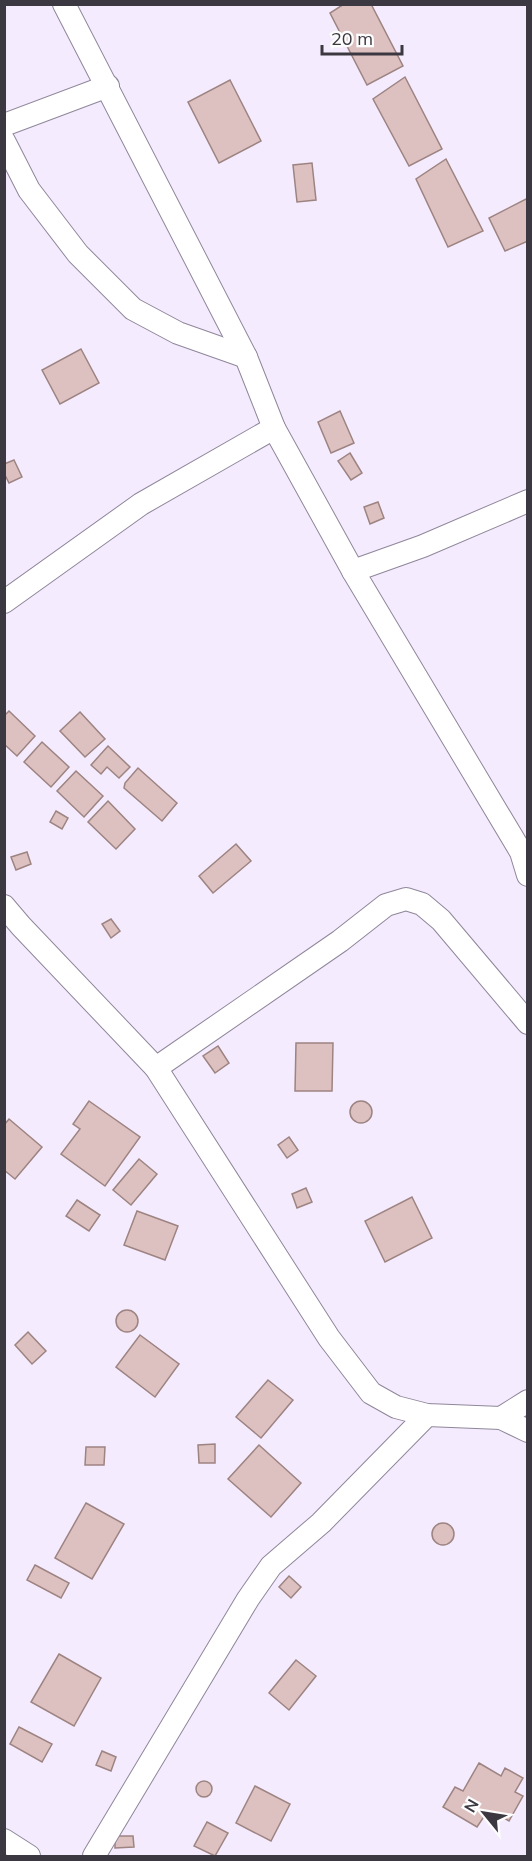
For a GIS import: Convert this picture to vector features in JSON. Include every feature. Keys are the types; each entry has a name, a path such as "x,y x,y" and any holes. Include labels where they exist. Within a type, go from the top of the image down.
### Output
{"street":[{"path":"64,4 246,357 274,428 353,571 524,848 528,875"},
{"path":"4,125 108,86"},
{"path":"4,141 29,190 78,254 133,309 178,333 246,357"},
{"path":"4,602 141,504 274,428"},
{"path":"353,571 423,546 528,501"},
{"path":"156,1068 340,941 386,905 406,899 422,904 441,920 528,1023"},
{"path":"4,906 156,1068 329,1338 371,1393 396,1407 427,1415 501,1418 528,1431"},
{"path":"501,1418 528,1401"},
{"path":"94,1857 248,1599 272,1566 321,1523 427,1415"},
{"path":"4,1840 29,1857"}],"building":[{"path":"344,4 371,4 403,66 367,85 330,13"},
{"path":"405,77 442,149 409,166 373,99"},
{"path":"230,80 261,141 219,163 188,102"},
{"path":"446,159 483,231 448,247 416,179"},
{"path":"312,163 316,200 297,202 293,165"},
{"path":"528,198 528,241 505,251 489,218"},
{"path":"81,349 99,383 60,404 42,370"},
{"path":"340,411 354,443 331,453 318,422"},
{"path":"350,453 362,473 351,480 338,461"},
{"path":"14,460 22,477 9,483 4,473 4,464"},
{"path":"378,502 384,518 370,524 364,507"},
{"path":"9,711 35,736 17,756 4,744 4,716"},
{"path":"80,712 105,739 85,757 60,731"},
{"path":"42,742 69,767 51,787 24,762"},
{"path":"108,746 130,767 119,778 107,767 101,774 91,765"},
{"path":"138,768 177,803 162,821 124,788 125,783"},
{"path":"76,771 103,796 84,817 57,791"},
{"path":"108,801 135,829 116,849 88,822"},
{"path":"56,811 68,818 62,829 50,822"},
{"path":"236,844 251,861 213,893 199,876"},
{"path":"27,852 31,864 16,870 11,857"},
{"path":"111,919 120,931 111,938 102,924"},
{"path":"296,1043 333,1043 332,1091 295,1091"},
{"path":"218,1046 229,1063 215,1073 203,1056"},
{"path":"89,1101 140,1137 105,1186 61,1154 80,1129 73,1124"},
{"path":"361,1101 369,1104 372,1112 369,1120 361,1123 353,1120 350,1112 353,1104"},
{"path":"9,1119 42,1147 15,1179 4,1170 4,1125"},
{"path":"289,1137 298,1150 287,1158 278,1145"},
{"path":"139,1159 157,1174 131,1205 113,1190"},
{"path":"306,1188 312,1202 297,1208 292,1194"},
{"path":"412,1197 432,1238 385,1262 365,1221"},
{"path":"77,1200 100,1215 89,1231 66,1216"},
{"path":"137,1211 178,1226 165,1260 124,1245"},
{"path":"127,1310 135,1313 138,1321 135,1329 127,1332 119,1329 116,1321 119,1313"},
{"path":"28,1332 46,1351 32,1364 15,1345"},
{"path":"140,1335 179,1364 155,1397 116,1367"},
{"path":"268,1380 293,1400 261,1438 236,1417"},
{"path":"215,1444 215,1463 199,1463 198,1445"},
{"path":"259,1445 301,1483 271,1517 228,1479"},
{"path":"86,1447 105,1447 104,1465 85,1465"},
{"path":"86,1503 124,1524 92,1579 55,1558"},
{"path":"443,1523 451,1526 454,1534 451,1542 443,1545 435,1542 432,1534 435,1526"},
{"path":"35,1565 69,1583 61,1598 27,1580"},
{"path":"289,1576 301,1587 291,1598 279,1587"},
{"path":"59,1654 101,1678 74,1726 31,1702"},
{"path":"296,1660 316,1676 289,1710 269,1693"},
{"path":"19,1727 52,1744 42,1762 10,1744"},
{"path":"102,1751 116,1757 111,1771 96,1765"},
{"path":"479,1763 501,1776 505,1768 523,1778 515,1792 523,1796 509,1821 494,1812 492,1815 487,1812 477,1827 443,1807 455,1787 463,1791"},
{"path":"201,1781 207,1781 212,1789 210,1795 201,1797 196,1792 196,1786"},
{"path":"255,1786 290,1804 271,1841 236,1823"},
{"path":"207,1822 228,1833 215,1856 194,1846"},
{"path":"115,1836 133,1836 134,1847 115,1848"}]}
